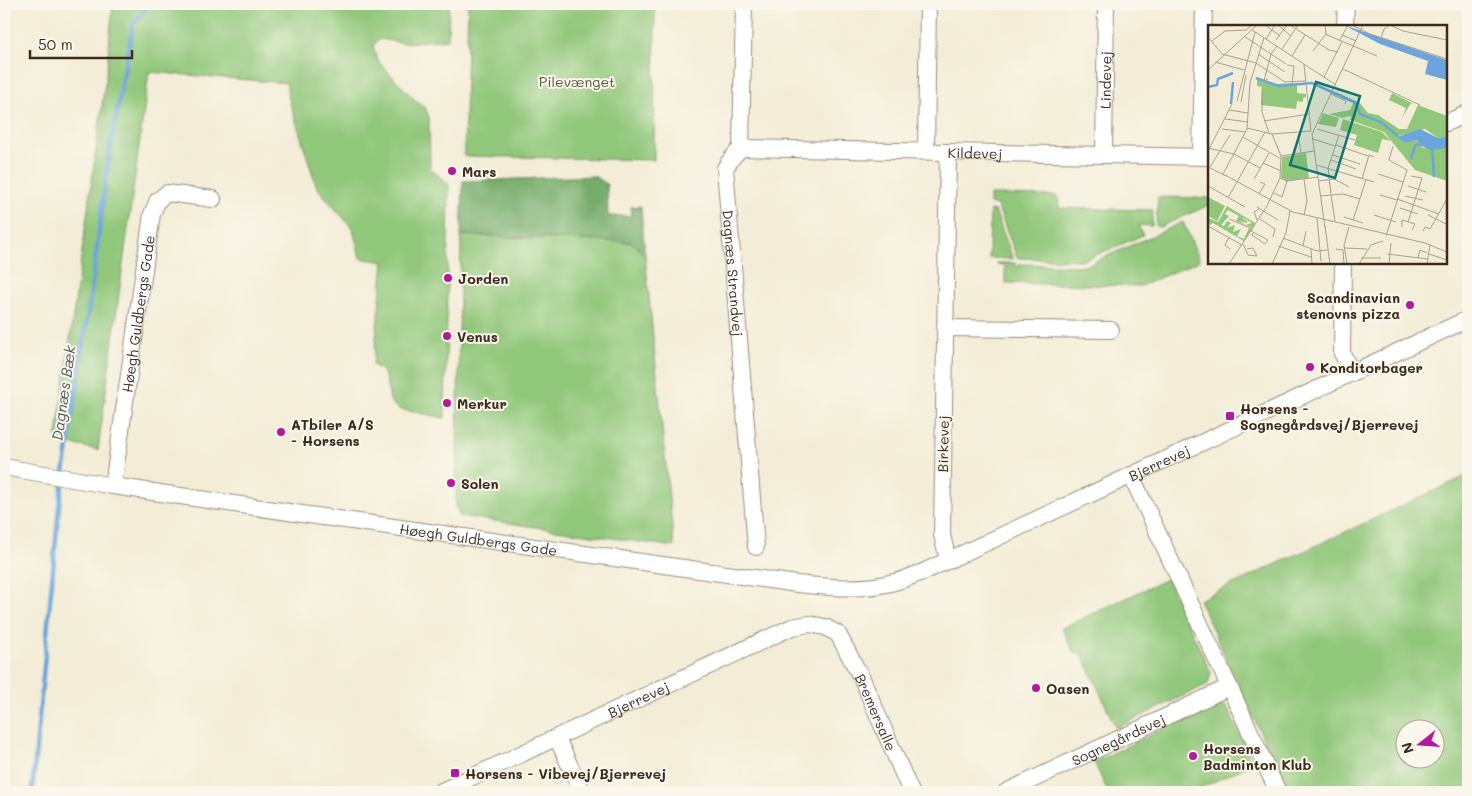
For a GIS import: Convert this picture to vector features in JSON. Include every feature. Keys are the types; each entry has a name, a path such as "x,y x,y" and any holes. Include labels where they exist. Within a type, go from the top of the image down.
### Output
{"street":[{"path":"741,148 744,4"},
{"path":"926,152 928,4"},
{"name":"Lindevej","path":"1104,155 1106,4"},
{"path":"1204,4 1205,157"},
{"path":"1346,4 1346,25"},
{"path":"1447,123 1468,113"},
{"name":"Kildevej","path":"741,148 1205,157"},
{"name":"Dagnæs Strandvej","path":"741,148 725,168 756,547"},
{"name":"Birkevej","path":"948,153 942,535 948,560"},
{"name":"Høegh Guldbergs Gade","path":"113,486 152,214 158,200 167,193 213,199"},
{"path":"1343,264 1342,353 1352,373"},
{"name":"Bjerrevej","path":"843,588 866,587 894,582 923,572 1468,319"},
{"path":"945,328 1111,330"},
{"name":"Høegh Guldbergs Gade","path":"4,467 113,486 294,513 797,584 843,588"},
{"path":"1131,475 1278,792"},
{"name":"Bjerrevej","path":"440,792 792,627 810,624 825,627 838,634"},
{"name":"Bremersalle","path":"838,634 863,681 911,792"},
{"name":"Sognegårdsvej","path":"1006,792 1229,687"},
{"path":"557,738 582,792"}],"green space":[{"path":"113,4 449,4 448,39 404,43 380,39 373,46 378,61 425,108 429,117 430,168 449,185 445,418 399,409 391,403 384,372 373,365 384,262 360,258 353,229 317,188 287,93 287,83 149,72 98,450 56,441 106,76"},
{"name":"Pilevænget","path":"468,4 655,4 654,160 464,156"},
{"path":"594,176 607,184 608,216 631,216 631,207 641,206 645,256 632,242 461,235 463,181"},
{"path":"990,195 1058,196 1059,208 1153,210 1152,226 1138,225 1143,235 1084,260 1017,258 997,205 990,204"},
{"path":"1158,197 1208,198 1208,205 1160,227 1156,226"},
{"path":"990,210 995,211 1013,259 989,258"},
{"path":"1183,222 1200,260 1141,286 1005,283 1005,265 996,263 1015,263 1017,267 1020,267 1019,264 1085,266"},
{"path":"461,235 632,242 645,256 674,547 460,516 456,508"},
{"path":"1468,475 1468,792 1288,792 1199,600"},
{"path":"1167,579 1211,673 1208,684 1116,728 1082,653 1074,653 1062,628"},
{"path":"1216,704 1227,707 1253,763 1192,792 1108,792 1094,762"}],"waterway":[{"name":"Dagnæs Bæk","path":"32,792 59,507 110,149 133,25 149,4"}],"place":[{"name":"Mars","path":"452,171"},
{"name":"Jorden","path":"448,278"},
{"name":"Scandinavian stenovns pizza","path":"1410,305"},
{"name":"Venus","path":"447,336"},
{"name":"Konditorbager","path":"1310,367"},
{"name":"Merkur","path":"447,403"},
{"name":"Horsens - Sognegårdsvej/Bjerrevej","path":"1230,416"},
{"name":"ATbiler A/S - Horsens","path":"281,432"},
{"name":"Solen","path":"451,483"},
{"name":"Oasen","path":"1036,688"},
{"name":"Horsens Badminton Klub","path":"1193,756"},
{"name":"Horsens - Vibevej/Bjerrevej","path":"455,773"}]}
